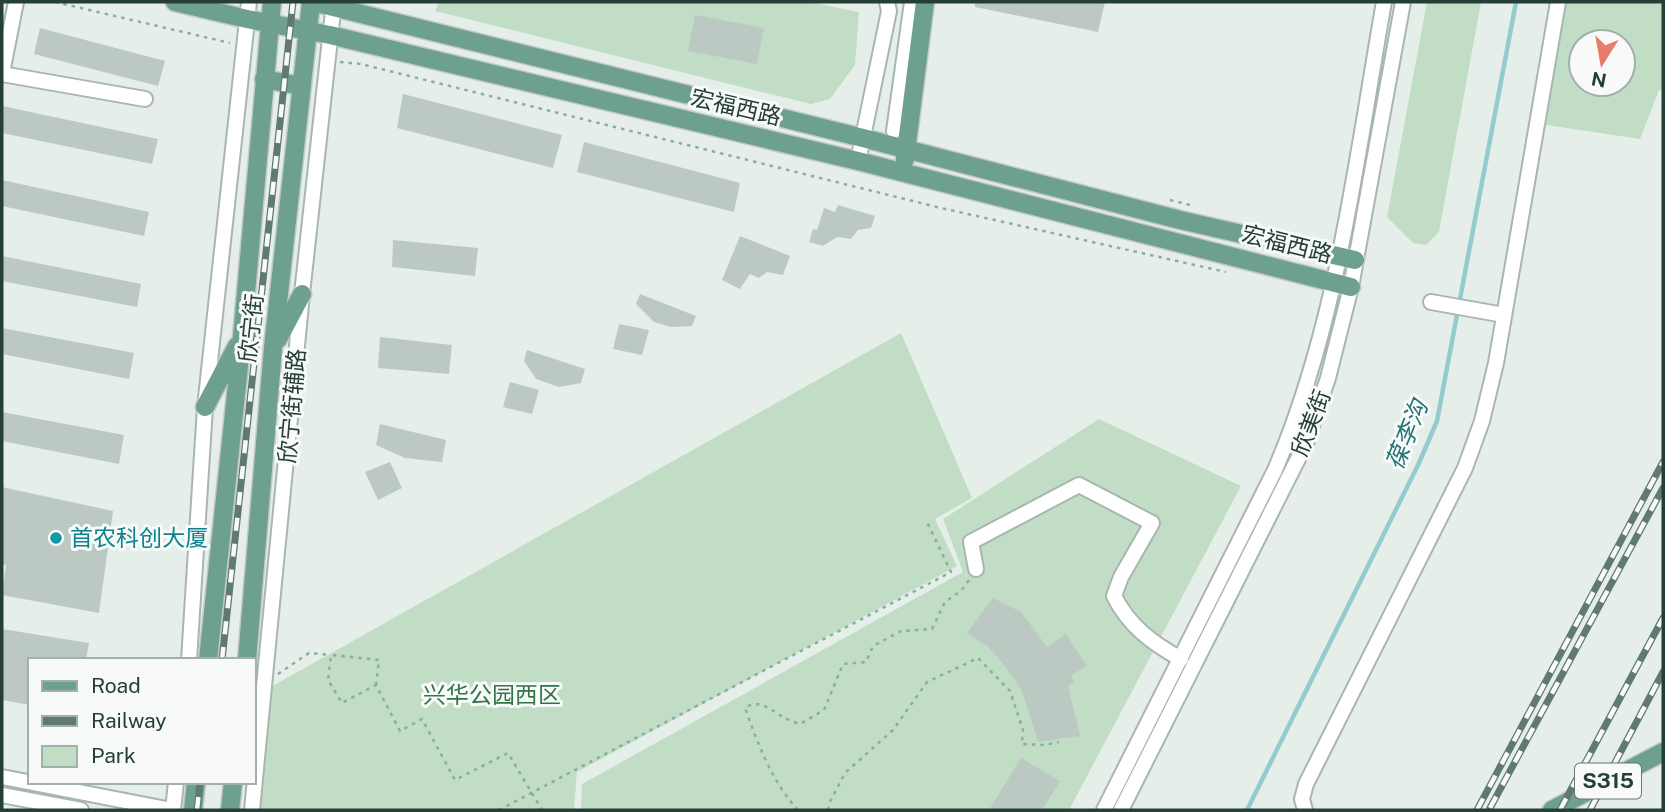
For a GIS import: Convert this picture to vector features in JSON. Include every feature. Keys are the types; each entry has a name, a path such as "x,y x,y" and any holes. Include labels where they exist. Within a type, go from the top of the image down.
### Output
{"main road":[{"name":"宏福西路","path":"175,2 248,10 270,23 858,161 1342,284"},
{"name":"欣宁街","path":"208,658 242,337 272,2"},
{"name":"宏福西路","path":"312,2 333,5 863,138 1155,214 1347,259"},
{"name":"欣宁街","path":"247,658 273,348 312,2"},
{"path":"903,173 925,2"},
{"path":"264,79 302,86"},
{"path":"273,348 302,294"},
{"path":"205,407 242,337"},
{"name":"S315","path":"1552,810 1663,752"},
{"path":"193,810 195,784"},
{"path":"230,810 233,784"}],"street":[{"path":"16,2 2,74 145,99"},
{"path":"858,161 889,11 887,2"},
{"path":"894,131 912,2"},
{"name":"欣美街","path":"1347,259 1384,2"},
{"name":"欣美街","path":"1121,810 1306,443 1328,378 1342,284 1403,2"},
{"path":"1305,810 1302,799 1306,784 1465,468 1482,421 1499,314 1558,2"},
{"name":"欣宁街辅路","path":"256,746 260,681 333,5"},
{"path":"189,658 205,407 248,10"},
{"name":"欣美街","path":"1104,810 1275,470 1297,420 1342,284"},
{"path":"1432,302 1499,314"},
{"path":"976,569 971,542 1079,485 1152,523 1121,577 1114,596 1124,616 1152,643 1181,659"},
{"path":"2,777 28,782"},
{"path":"38,784 172,810 176,784"},
{"name":"欣宁街辅路","path":"252,810 254,784"},
{"path":"2,795 81,810"}],"path":[{"path":"55,2 244,46"},
{"name":"宏福西路","path":"327,61 360,64 941,208 1236,274"},
{"path":"499,810 951,572 926,520"},
{"path":"798,810 782,792 755,737 745,708 751,704 766,705 785,718 800,723 824,710 843,664 866,662 873,646 901,631 932,629 945,602 961,591 976,569"},
{"path":"260,681 309,653 379,660 376,685 401,731 422,719 455,780 508,753 542,810"},
{"path":"331,655 328,680 342,703 376,685"},
{"path":"828,810 845,773 893,730 927,682 978,658 1010,691 1023,730 1022,744 1044,745 1059,742"},
{"path":"673,810 680,810"}],"green space":[{"path":"439,2 809,2 859,12 855,65 830,99 811,104 435,11"},
{"path":"1427,2 1481,2 1439,232 1426,245 1413,243 1387,217"},
{"path":"1561,2 1663,2 1663,90 1659,90 1640,139 1540,124"},
{"name":"兴华公园西区","path":"901,333 972,498 935,519 957,566 577,772 574,810 257,810 269,688"},
{"path":"1099,419 1241,486 1069,810 581,810 582,784 963,572 943,519"}],"building":[{"path":"975,2 1105,2 1098,32 975,7"},
{"path":"695,15 764,28 757,64 688,51"},
{"path":"40,28 165,61 158,86 34,54"},
{"path":"403,94 562,135 553,168 397,128"},
{"path":"2,106 158,139 152,164 2,133"},
{"path":"584,142 740,183 734,212 577,172"},
{"path":"2,180 149,212 144,236 2,206"},
{"path":"838,205 875,216 871,228 858,230 851,239 837,237 823,246 809,242 813,229 817,230 824,208 835,212"},
{"path":"740,236 790,256 783,275 767,272 759,278 750,274 740,289 722,280"},
{"path":"393,240 478,248 475,276 392,267"},
{"path":"2,256 141,284 137,307 2,281"},
{"path":"640,294 696,316 692,326 671,327 654,322 636,304"},
{"path":"619,324 649,330 642,355 613,349"},
{"path":"2,328 134,353 129,379 2,354"},
{"path":"380,337 452,345 449,374 378,368"},
{"path":"527,350 585,369 581,383 559,387 536,379 524,361"},
{"path":"510,382 539,390 532,414 503,407"},
{"path":"2,412 124,435 119,464 2,441"},
{"path":"380,424 446,440 442,462 405,458 376,445"},
{"path":"390,462 402,488 378,500 365,472"},
{"name":"首农科创大厦","path":"2,487 113,511 99,613 2,595 6,565 2,564"},
{"path":"993,598 1021,612 1047,647 1066,634 1087,666 1071,675 1074,681 1068,686 1080,736 1038,742 1022,691 1006,667 987,646 967,633"},
{"path":"2,629 89,643 86,658 28,658 28,705 2,700"},
{"path":"1021,758 1060,781 1042,810 989,810"}],"waterway":[{"name":"葆李沟","path":"1247,810 1419,463 1437,421 1516,2"}],"railway":[{"path":"222,658 293,2"},
{"path":"1477,810 1663,462"},
{"path":"1490,808 1663,488"},
{"path":"1560,810 1663,618"},
{"path":"1590,810 1663,672"},
{"path":"197,810 200,784"}],"place":[{"name":"首农科创大厦","path":"56,538"}]}
